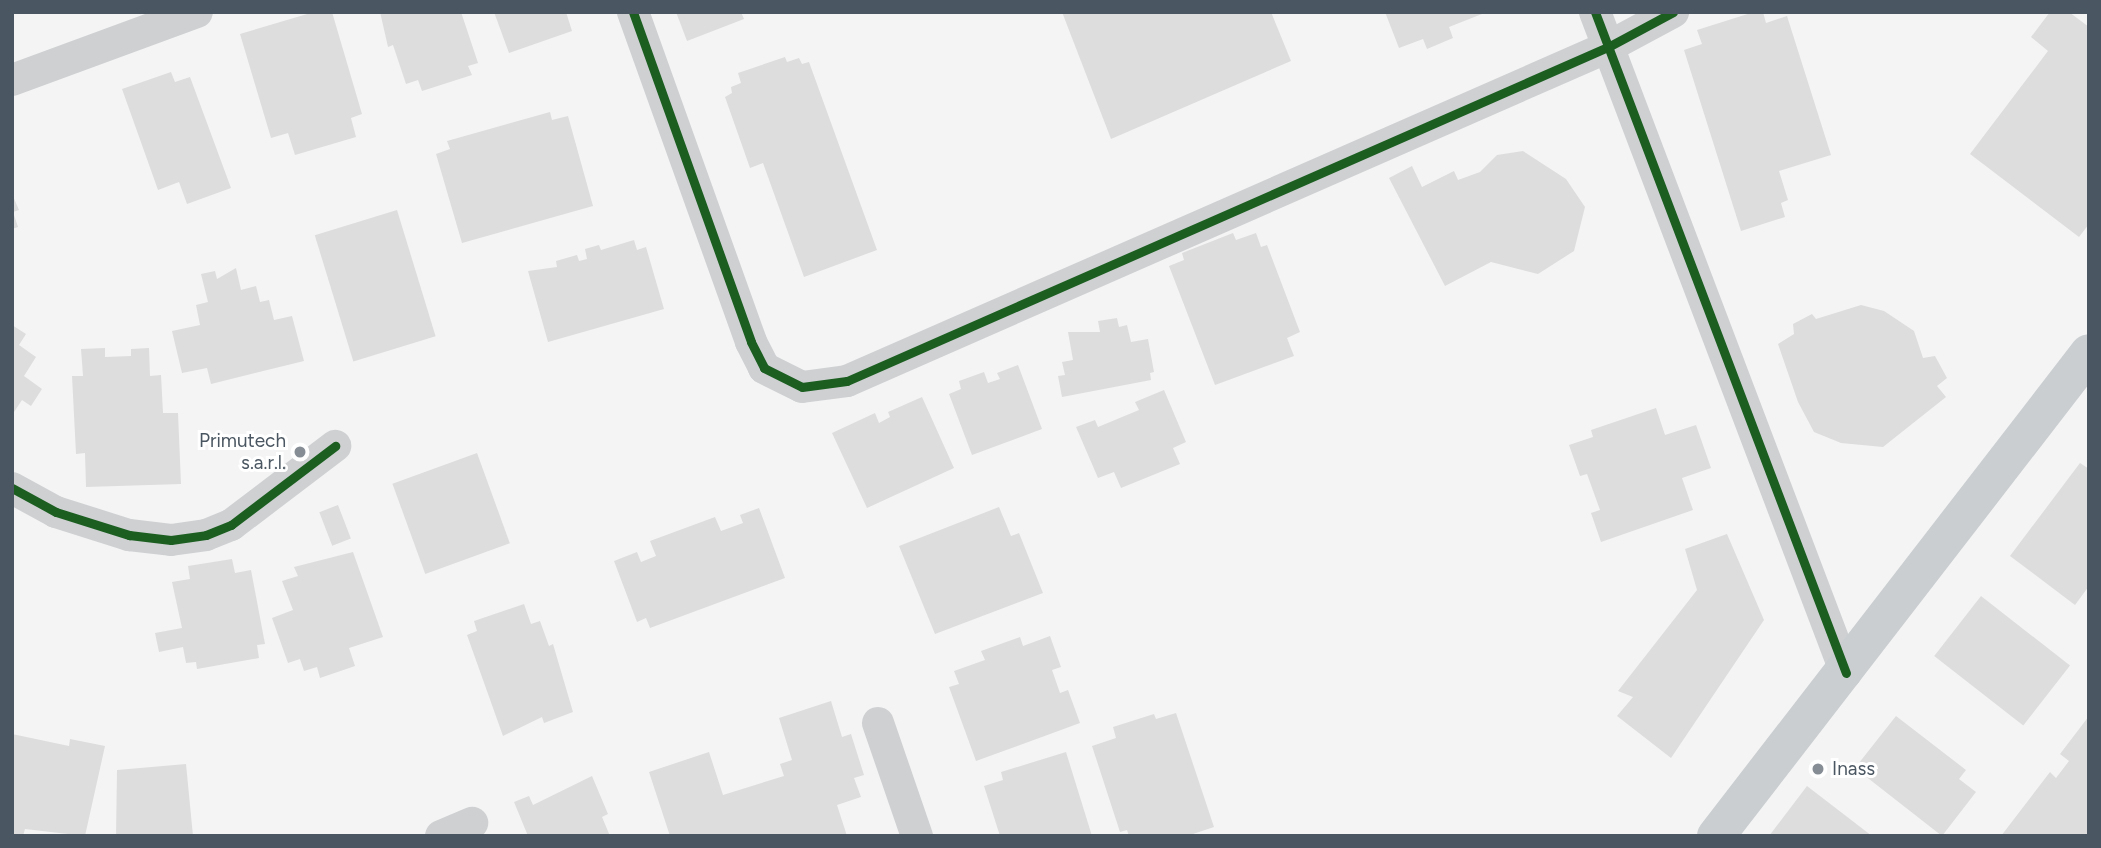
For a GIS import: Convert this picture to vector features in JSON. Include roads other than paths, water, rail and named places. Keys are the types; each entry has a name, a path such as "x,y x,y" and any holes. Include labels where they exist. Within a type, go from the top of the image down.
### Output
{"main road":[{"path":"1716,836 1846,673 2089,353"}],"street":[{"path":"12,80 197,12"},
{"path":"633,12 751,342 764,368 802,387 847,381 1608,47 1673,12"},
{"path":"1595,12 1846,673"},
{"path":"12,488 56,512 129,536 172,540 206,535 231,525 335,446"},
{"path":"878,723 917,836"},
{"path":"441,836 472,822"}],"place":[{"name":"Primutech s.a.r.l.","path":"300,452"},
{"name":"Inass","path":"1818,769"}]}
